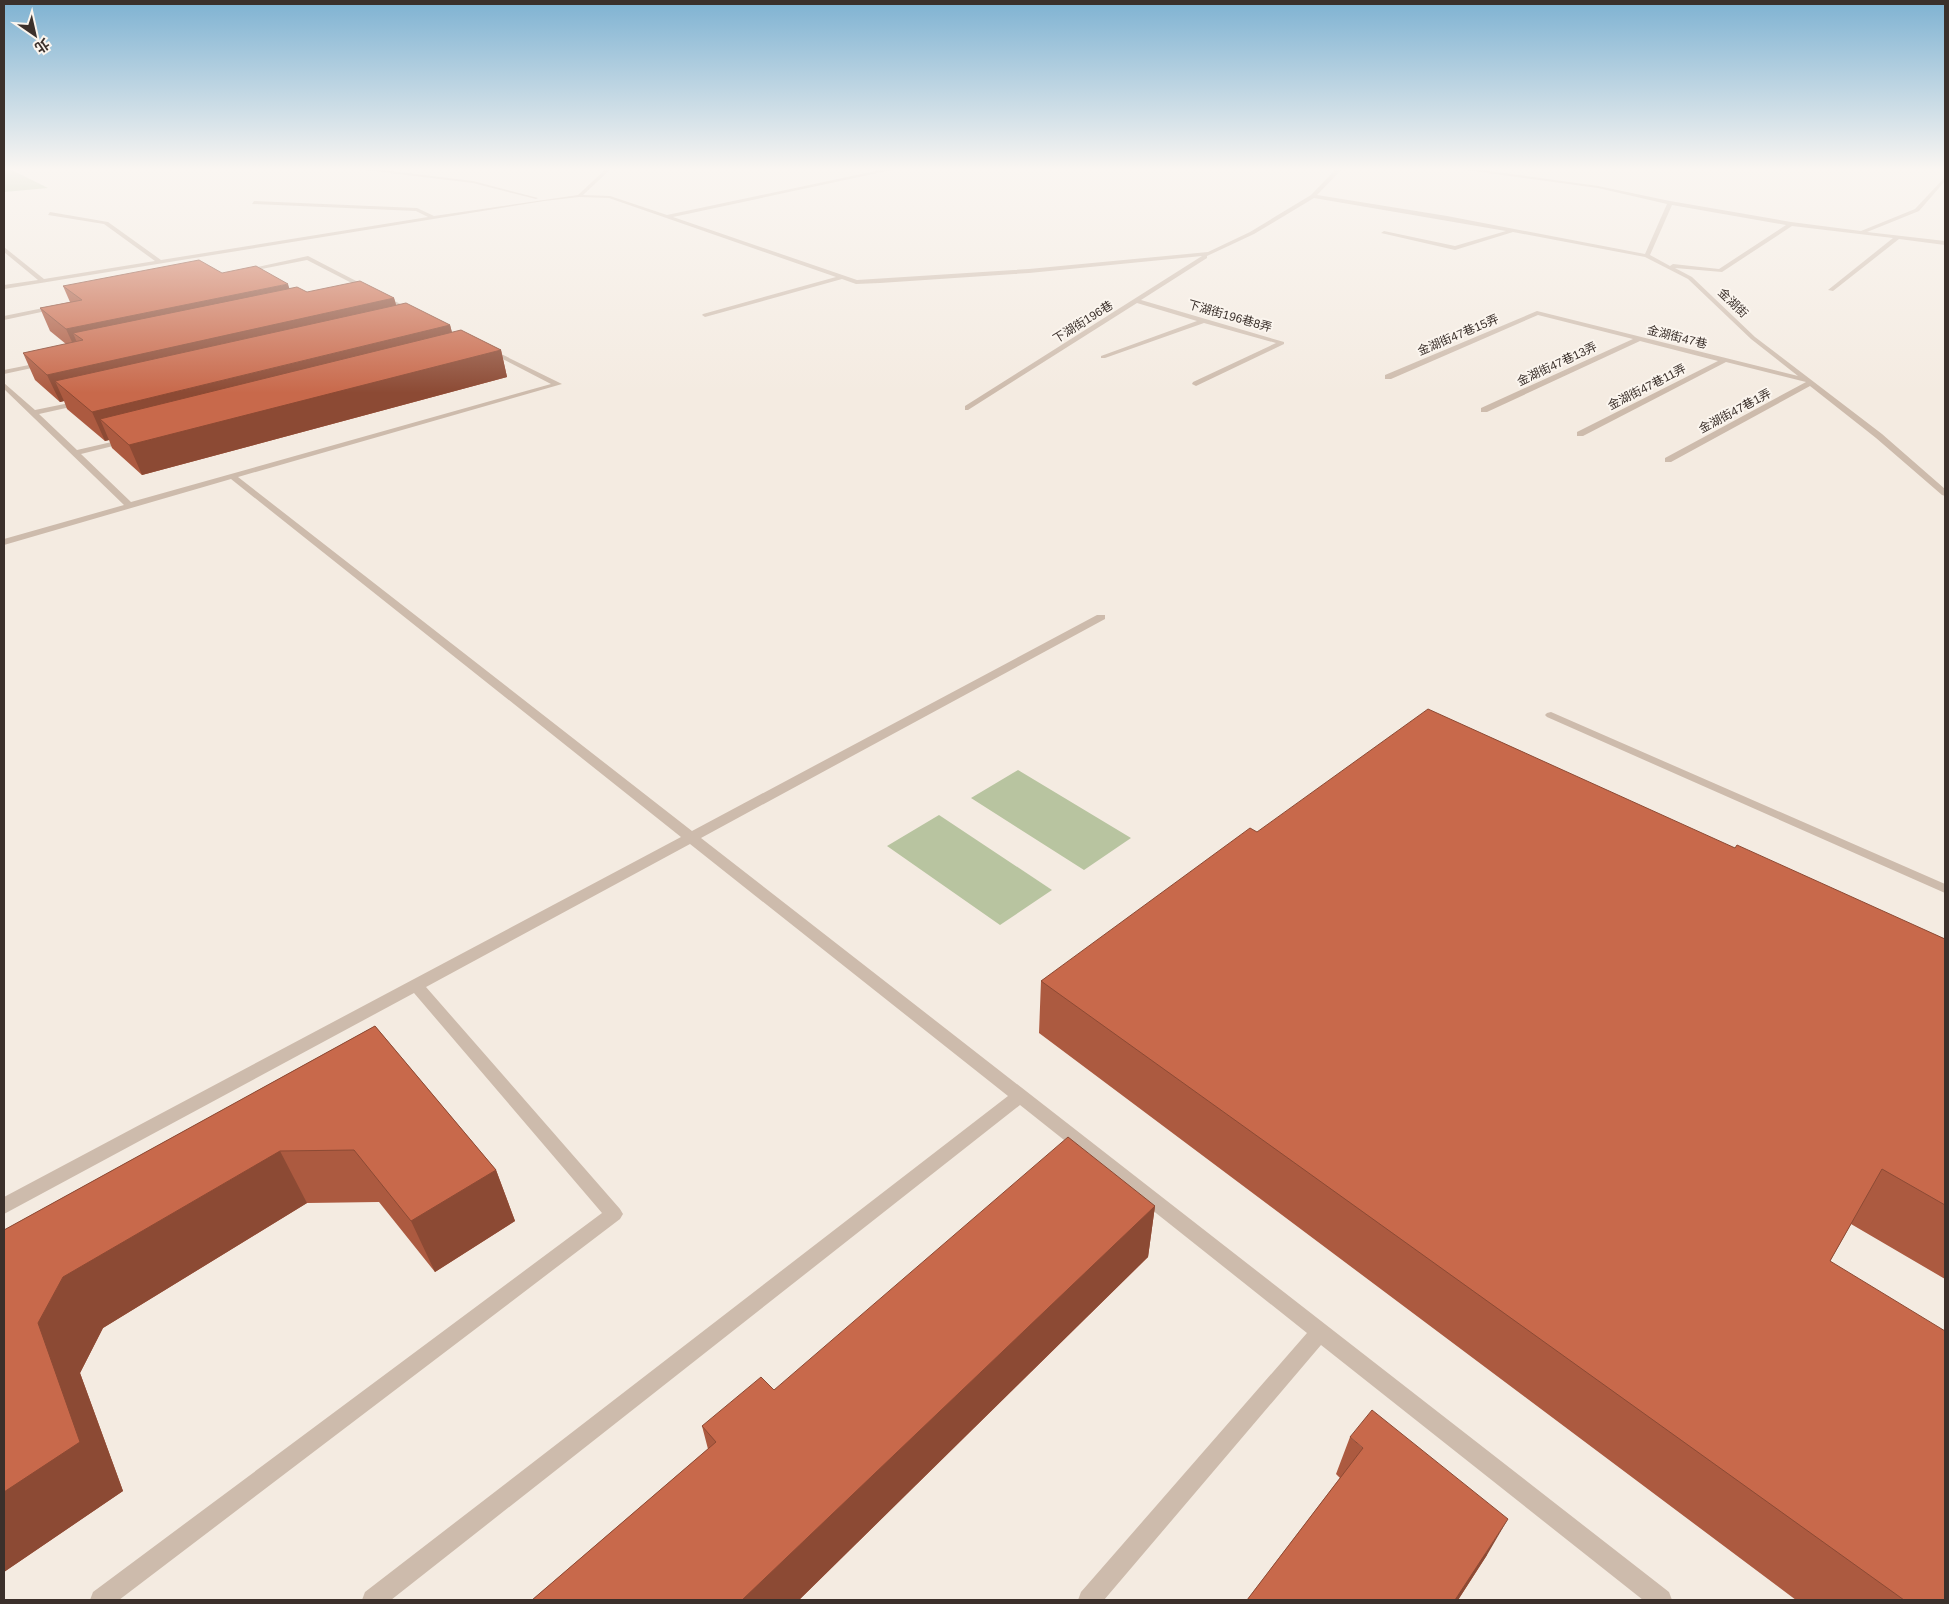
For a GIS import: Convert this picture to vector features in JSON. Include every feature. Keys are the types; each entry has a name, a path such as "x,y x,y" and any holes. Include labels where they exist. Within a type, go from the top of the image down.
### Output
{"street":[{"path":"133,243 160,262"},
{"path":"4,287 276,243"},
{"path":"742,243 856,282 1029,272 1209,254 1232,243"},
{"path":"1431,243 1455,248 1472,243"},
{"name":"金湖街","path":"1580,243 1647,256 1690,278 1753,338 1879,436 1945,493"},
{"path":"1647,256 1653,243"},
{"path":"1666,265 1720,271 1763,243"},
{"path":"1831,290 1891,243"},
{"path":"4,249 42,280"},
{"name":"下湖街196巷","path":"968,408 1209,254"},
{"path":"232,273 308,258 422,316"},
{"path":"705,315 843,277"},
{"path":"365,295 374,293"},
{"name":"下湖街196巷8弄","path":"1136,301 1282,342 1196,384"},
{"path":"4,318 70,305"},
{"name":"金湖街47巷","path":"1537,313 1812,382"},
{"name":"金湖街47巷15弄","path":"1388,377 1537,313"},
{"path":"1103,357 1205,320"},
{"name":"金湖街47巷13弄","path":"1484,410 1638,339"},
{"path":"4,542 558,384 484,348"},
{"name":"金湖街47巷11弄","path":"1580,434 1725,360"},
{"path":"4,372 52,362"},
{"name":"金湖街47巷1弄","path":"1668,460 1812,382"},
{"path":"4,385 130,506"},
{"path":"33,413 91,400"},
{"path":"75,453 132,438"},
{"path":"232,476 1320,1332 1649,1596"},
{"path":"4,1206 1101,617"},
{"path":"1552,715 1945,889"},
{"path":"101,1600 614,1214 415,984"},
{"path":"373,1600 1020,1096"},
{"path":"1089,1600 1320,1332"}],"green space":[{"path":"1018,770 1131,838 1084,870 971,798"},
{"path":"939,815 1052,890 1000,925 887,846"}],"building":[{"path":"199,260 222,273 256,266 288,284 66,329 40,308 82,300 63,286"},
{"path":"360,281 394,298 47,375 23,353 83,340 73,333 297,287 307,292"},
{"path":"406,303 450,325 92,412 55,381"},
{"path":"461,330 501,350 129,445 100,419"},
{"path":"1428,709 1735,848 1737,845 1945,939 1945,1205 1882,1169 1830,1261 1945,1331 1945,1600 1904,1600 1041,981 1250,828 1257,832"},
{"path":"375,1026 496,1170 411,1221 354,1150 280,1151 63,1277 38,1323 80,1442 4,1492 4,1230"},
{"path":"1068,1137 1155,1206 742,1600 532,1600 716,1442 702,1426 761,1377 774,1390"},
{"path":"1372,1410 1508,1519 1455,1600 1247,1600 1363,1448 1350,1437"}]}
